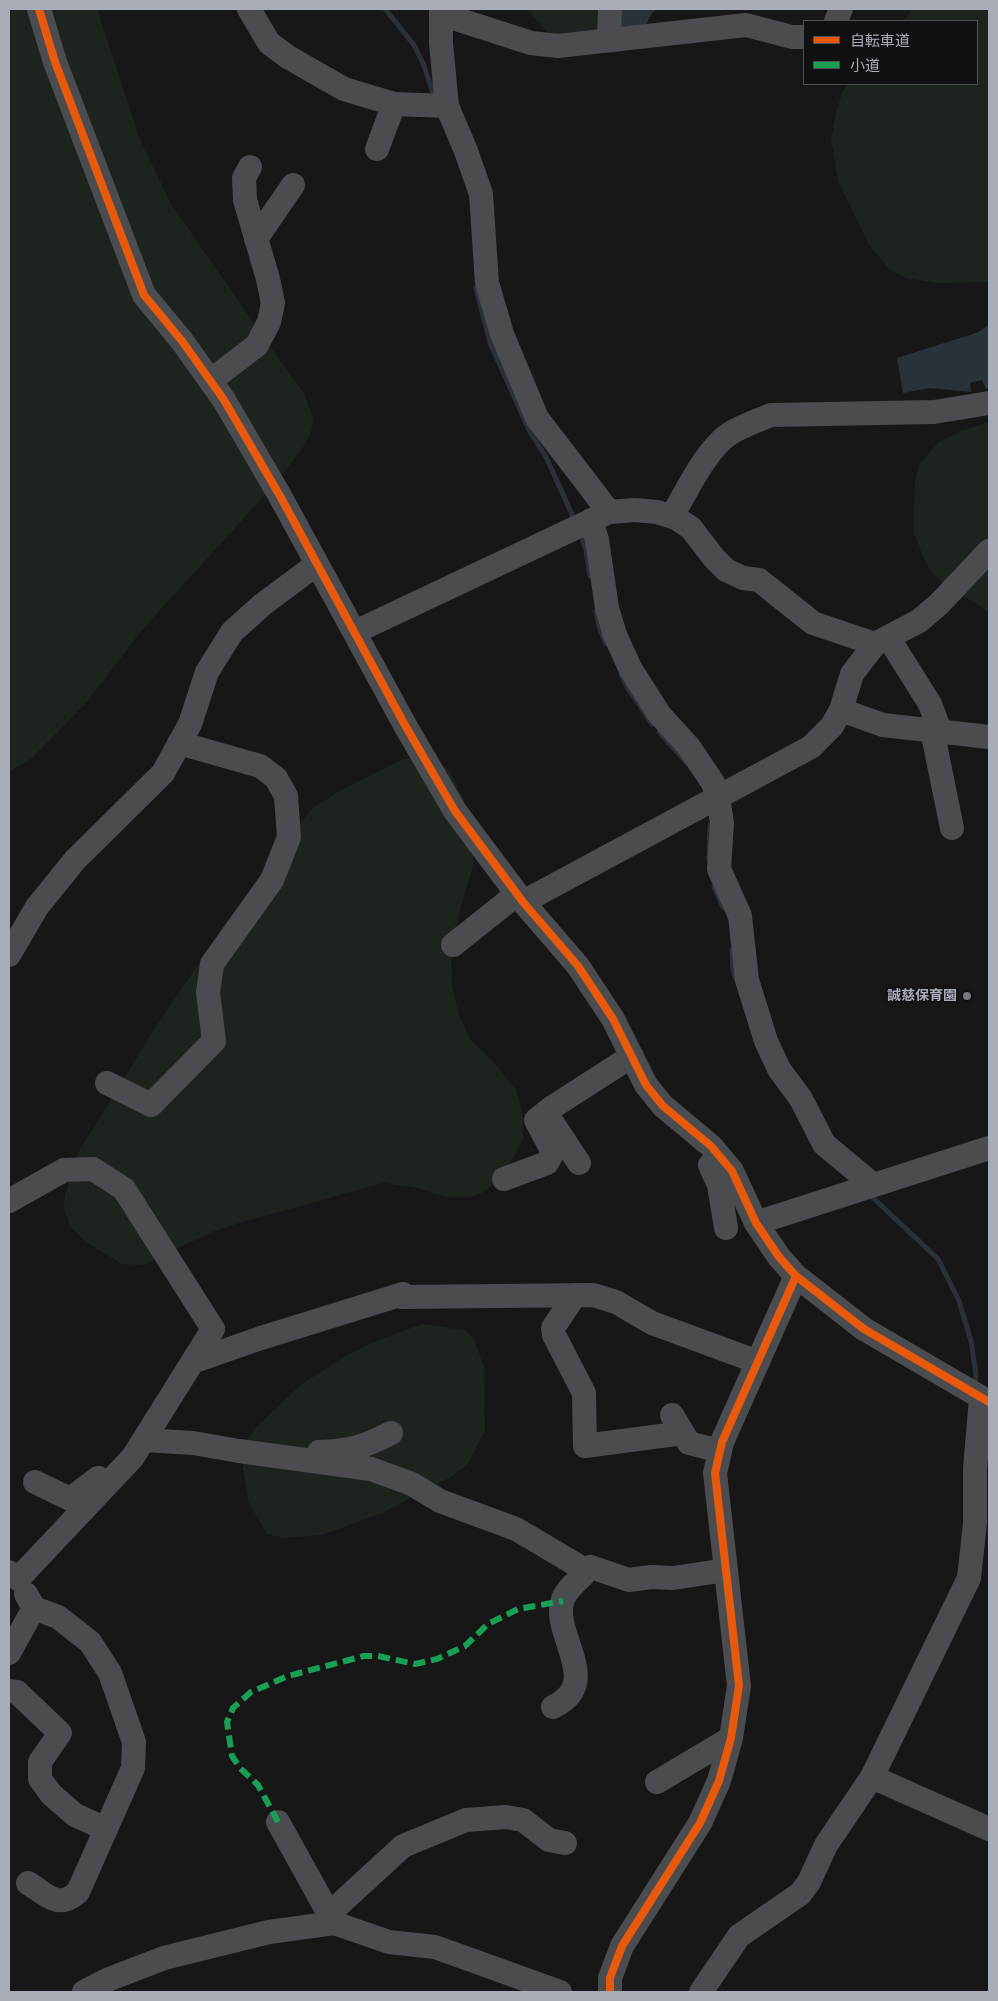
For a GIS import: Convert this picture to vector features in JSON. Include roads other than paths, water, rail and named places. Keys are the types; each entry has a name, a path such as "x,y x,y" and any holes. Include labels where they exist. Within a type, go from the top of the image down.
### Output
{"street":[{"path":"39,9 55,62 144,295 182,341 224,400 280,496 406,727 455,811 520,898 578,966 613,1018 646,1084 664,1106 711,1146 732,1171 756,1223 779,1257 796,1276 864,1329 985,1400 975,1470 975,1523 969,1578 872,1777 826,1845 809,1882 800,1894 739,1936 701,1992"},
{"path":"249,9 269,43 288,57 344,89 394,104 447,106"},
{"path":"609,40 610,9"},
{"path":"803,36 792,37 746,25 558,46 531,43 441,11 441,43 447,106 466,151 481,194 487,283 502,334 537,418 600,516 597,540 607,608 615,635 630,668 658,714 689,747 713,783 718,797 722,823 719,869 740,916 746,980 766,1041 779,1069 801,1099 824,1144 863,1187"},
{"path":"377,149 394,104"},
{"path":"210,381 257,345 269,322 273,303 245,200 244,178 250,167"},
{"path":"256,239 294,185"},
{"path":"672,516 711,453 728,435 750,423 771,415 934,412 989,403"},
{"path":"354,632 600,516 635,510 656,512 672,516 690,528 726,570 743,578 759,580 813,622 881,640 930,704 950,716 989,723"},
{"path":"453,945 520,898 718,797 811,747 832,726 841,710 852,674 881,640 919,621 939,604 989,552"},
{"path":"9,954 38,906 75,860 163,773 190,724 207,672 232,632 262,605 317,564"},
{"path":"930,704 952,828"},
{"path":"841,710 882,725 989,737"},
{"path":"108,1083 151,1105 214,1041 208,993 212,964 272,880 289,837 286,796 276,778 260,766 179,743"},
{"path":"504,1180 547,1163 553,1152 536,1120 632,1056"},
{"path":"545,1113 579,1163"},
{"path":"756,1223 989,1148"},
{"path":"719,1156 710,1165 719,1185 726,1228"},
{"path":"9,1201 64,1170 93,1168 124,1189 212,1329 133,1457 13,1576 34,1608 58,1618 90,1642 110,1672 134,1742 132,1768 78,1892 70,1900 56,1901 28,1883"},
{"path":"610,1992 610,1978 622,1946 700,1823 719,1781 731,1738 739,1686 715,1474 722,1442 796,1276"},
{"path":"194,1360 403,1294 402,1297 593,1295 616,1302 652,1323 758,1362"},
{"path":"575,1295 554,1328 554,1335 584,1393 585,1446 678,1424 689,1443 720,1451"},
{"path":"294,1459 313,1453 346,1451 368,1445 390,1433"},
{"path":"144,1440 193,1443 371,1469 412,1484 440,1500 516,1529 587,1571"},
{"path":"35,1482 70,1499 101,1476 109,1482"},
{"path":"553,1707 561,1703 570,1694 577,1677 562,1618 563,1600 590,1567 629,1580 651,1577 673,1578 726,1570"},
{"path":"9,1653 34,1608"},
{"path":"9,1690 17,1692 60,1733 40,1762 40,1779 51,1794 75,1815 106,1829"},
{"path":"657,1782 731,1738"},
{"path":"872,1777 989,1829"},
{"path":"84,1992 107,1980 164,1958 332,1918 403,1846 466,1820 506,1817 522,1820 550,1840 565,1843"},
{"path":"278,1822 332,1918 389,1942 435,1947 560,1992"}],"waterway":[{"path":"385,9 414,45 423,63 435,99"},
{"path":"476,288 490,343 530,432 546,457 575,521"},
{"path":"580,533 586,550 590,576"},
{"path":"596,611 600,630 606,644"},
{"path":"621,674 626,685 652,724"},
{"path":"659,732 687,763"},
{"path":"709,859 710,825"},
{"path":"714,887 723,907"},
{"path":"732,950 733,969 736,979"},
{"path":"869,1194 938,1259 959,1301 971,1341 976,1374 975,1386"}],"place":[{"name":"誠慈保育園","path":"967,996"}]}
